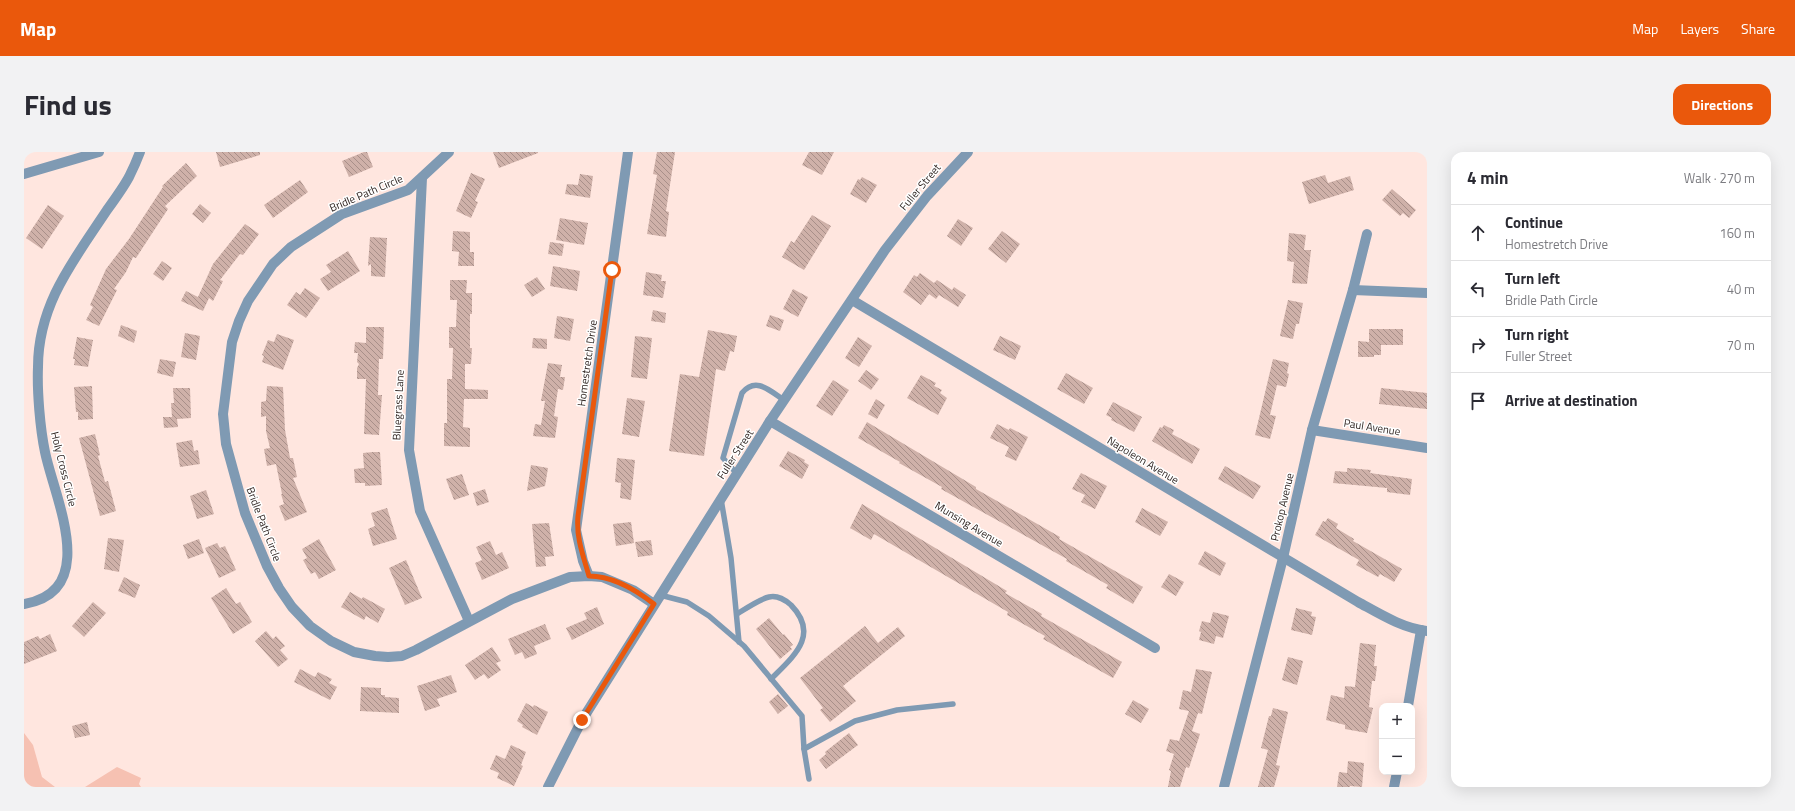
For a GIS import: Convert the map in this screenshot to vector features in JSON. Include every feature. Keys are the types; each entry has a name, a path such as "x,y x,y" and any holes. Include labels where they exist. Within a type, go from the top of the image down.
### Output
{"street":[{"path":"24,174 99,152"},
{"name":"Holy Cross Circle","path":"24,604 43,598 56,588 66,568 69,549 61,509 51,478 42,436 38,368 40,338 45,317 52,299 75,259 129,178 140,152"},
{"name":"Bridle Path Circle","path":"449,152 408,190 342,214 291,247 273,264 248,302 239,321 232,342 224,397 224,431 231,465 245,513 267,566 279,588 292,607 310,626 335,643 354,652 375,656 395,657 416,650 512,599 570,577 602,577 633,590 654,604"},
{"name":"Homestretch Drive","path":"589,576 583,561 577,536 578,516 628,152"},
{"name":"Fuller Street","path":"548,787 582,720 770,421 884,250 916,209 968,152"},
{"name":"Bluegrass Lane","path":"422,178 408,450 420,511 469,621"},
{"name":"Prokop Avenue","path":"1224,787 1283,558 1312,430 1353,290 1367,234"},
{"path":"1353,290 1427,293"},
{"name":"Napoleon Avenue","path":"852,300 1283,558 1392,621 1424,630"},
{"name":"Munsing Avenue","path":"770,421 1155,648"},
{"name":"Paul Avenue","path":"1312,430 1427,448"},
{"path":"1409,703 1424,630"},
{"path":"1394,787 1396,775"}],"lane":[{"path":"737,474 723,458 742,393 749,385 756,384 784,400"},
{"path":"721,499 731,558 739,642"},
{"path":"660,595 687,602 709,616 739,642 802,716 804,749 809,779"},
{"path":"737,614 770,597 784,598 800,614 804,630 801,643 794,656 771,679"},
{"path":"804,749 854,721 897,710 953,704"}],"shaded area":[{"path":"24,733 33,745 42,777 55,787 24,787"},
{"path":"117,767 141,778 139,784 141,787 85,787"}],"building":[{"path":"216,152 260,152 260,155 220,167"},
{"path":"367,152 373,167 349,177 342,161"},
{"path":"493,152 538,152 538,153 499,168"},
{"path":"657,152 675,152 666,211 669,212 666,237 647,234 657,175 653,174"},
{"path":"809,152 834,152 822,175 802,165"},
{"path":"186,163 197,176 165,206 168,209 136,258 133,257 126,272 114,289 117,290 99,326 86,320 93,307 90,305 106,269 129,239 163,187 162,186"},
{"path":"471,173 485,179 475,201 478,202 471,218 456,211"},
{"path":"580,174 593,176 590,198 565,194 567,184 578,185"},
{"path":"1325,175 1328,183 1350,176 1354,190 1309,204 1302,182"},
{"path":"862,177 877,185 866,203 850,194 858,179 860,180"},
{"path":"300,180 308,192 273,218 264,205"},
{"path":"1392,189 1416,210 1409,218 1403,213 1400,216 1382,200"},
{"path":"200,204 211,213 203,223 192,214"},
{"path":"48,205 64,216 42,249 26,238"},
{"path":"812,215 831,226 804,270 782,257 791,241 794,243"},
{"path":"560,218 588,223 584,245 556,240"},
{"path":"958,219 973,228 961,246 947,236"},
{"path":"245,224 259,234 243,255 240,254 220,280 223,281 213,301 209,298 203,311 181,301 186,291 198,297 213,264"},
{"path":"453,231 470,232 470,252 474,252 474,266 458,266 459,252 452,251"},
{"path":"1002,231 1020,244 1006,263 988,249"},
{"path":"1289,233 1306,235 1304,250 1311,250 1307,284 1292,283 1294,262 1287,261"},
{"path":"370,237 387,238 385,277 371,276 371,264 368,266"},
{"path":"550,242 564,244 562,256 548,254"},
{"path":"348,251 360,271 328,291 320,279 331,272 326,265"},
{"path":"162,261 172,268 163,281 153,274"},
{"path":"553,266 580,271 577,291 550,286"},
{"path":"646,272 662,275 661,281 666,281 663,298 643,295"},
{"path":"920,273 934,283 937,280 952,290 954,287 966,295 958,307 939,295 936,299 929,294 921,305 903,292 914,275 917,277"},
{"path":"537,277 545,289 532,297 524,285"},
{"path":"450,280 467,280 466,293 472,293 472,314 470,314 470,348 472,348 471,364 465,364 465,389 488,390 488,399 464,399 463,427 470,428 470,447 444,446 444,423 447,423 447,379 452,379 453,348 449,348 449,327 456,327 457,300 450,300"},
{"path":"305,288 320,298 306,318 287,305 296,292 300,295"},
{"path":"793,289 808,297 798,317 783,309"},
{"path":"1288,300 1303,303 1299,324 1296,324 1293,339 1280,336"},
{"path":"653,310 666,313 665,323 651,321"},
{"path":"770,315 784,320 780,331 766,326"},
{"path":"557,316 574,319 570,341 554,338"},
{"path":"121,325 137,331 134,343 118,336"},
{"path":"366,327 384,327 383,359 379,359 378,395 382,395 379,435 364,434 366,379 357,379 357,368 359,364 357,362 358,353 354,353 355,342 366,343"},
{"path":"1369,329 1403,329 1403,345 1381,345 1381,355 1374,355 1374,357 1358,357 1358,341 1369,342"},
{"path":"708,330 737,336 734,352 730,351 725,371 716,369 704,456 669,451 680,374 699,377"},
{"path":"185,333 200,336 196,360 181,357"},
{"path":"277,334 294,340 283,370 262,362 264,356 262,355 268,340 274,342"},
{"path":"635,336 652,338 647,379 631,377"},
{"path":"1000,336 1021,346 1015,360 993,350"},
{"path":"77,337 93,340 88,367 74,365 75,359 73,359"},
{"path":"858,337 872,346 859,367 845,358"},
{"path":"533,338 547,339 547,349 532,348"},
{"path":"160,359 176,362 173,377 157,373"},
{"path":"1273,359 1289,363 1287,373 1289,374 1286,387 1277,385 1270,415 1276,416 1270,439 1255,435"},
{"path":"548,363 562,365 560,377 565,377 563,390 558,389 554,416 558,417 555,438 533,436 535,424 541,425 545,401 541,401"},
{"path":"866,370 879,379 871,390 858,381"},
{"path":"1066,373 1093,388 1084,404 1057,389"},
{"path":"921,375 936,383 934,386 942,390 940,393 947,398 938,415 907,398"},
{"path":"833,380 849,390 832,416 816,406"},
{"path":"92,386 93,419 78,420 74,387"},
{"path":"267,386 283,387 285,430 290,458 293,458 297,477 293,478 307,512 285,521 279,506 284,504 276,464 267,466 264,449 270,448 266,431 266,416 261,417 261,402 266,401"},
{"path":"173,388 190,388 191,418 177,419 178,427 164,428 163,417 172,417 171,403 174,403"},
{"path":"1381,388 1427,393 1427,409 1379,404"},
{"path":"627,398 645,401 639,437 622,434"},
{"path":"876,399 885,405 877,419 868,414"},
{"path":"1113,402 1142,417 1134,432 1111,420 1112,418 1106,415"},
{"path":"867,422 976,487 976,489 1060,537 1059,539 1143,587 1133,604 1106,588 1108,585 1066,561 1067,559 941,489 942,487 858,438"},
{"path":"997,424 1009,430 1010,428 1028,437 1016,461 1005,456 1009,447 990,438"},
{"path":"1164,425 1174,430 1172,434 1200,449 1192,464 1152,441 1160,427 1162,428"},
{"path":"95,434 100,455 98,456 105,482 108,481 116,511 100,516 79,438"},
{"path":"192,440 194,451 198,450 200,464 180,467 176,443"},
{"path":"788,451 805,460 804,462 809,465 802,479 779,466"},
{"path":"380,452 382,485 365,486 365,483 355,483 354,469 364,468 363,453"},
{"path":"617,458 635,460 631,500 620,498 621,483 615,482"},
{"path":"531,465 548,468 545,486 527,491"},
{"path":"1225,466 1261,486 1253,499 1218,479"},
{"path":"1347,468 1371,470 1370,473 1412,479 1410,495 1387,492 1387,488 1333,483 1335,471 1347,472"},
{"path":"1081,473 1107,486 1095,509 1081,502 1085,495 1072,489"},
{"path":"462,474 469,495 454,500 446,479"},
{"path":"485,489 489,502 477,506 473,493"},
{"path":"206,490 214,514 197,519 190,496"},
{"path":"862,504 1007,591 1005,593 1042,614 1041,616 1122,662 1113,678 1043,639 1045,636 1007,615 1008,612 874,534 871,540 850,528"},
{"path":"387,508 397,539 373,546 368,529 375,526 371,513"},
{"path":"1142,508 1168,522 1160,536 1135,522"},
{"path":"1328,518 1338,524 1336,528 1354,539 1353,541 1402,569 1394,582 1380,574 1378,577 1356,565 1359,560 1315,535 1323,521 1325,522"},
{"path":"631,522 634,543 616,546 613,524"},
{"path":"549,523 554,556 545,557 546,566 536,567 532,524"},
{"path":"108,538 124,540 119,572 104,569"},
{"path":"199,539 204,553 188,559 183,545"},
{"path":"319,539 336,570 319,579 315,572 311,574 303,560 307,558 302,549"},
{"path":"651,540 653,555 638,557 635,542"},
{"path":"490,541 496,555 502,552 509,568 482,580 475,563 482,560 476,547"},
{"path":"217,543 220,548 225,546 236,570 219,578 205,548"},
{"path":"1205,551 1226,563 1220,576 1198,564"},
{"path":"406,560 422,598 405,605 389,568"},
{"path":"1169,574 1184,582 1176,596 1161,587"},
{"path":"124,577 140,585 135,598 118,591"},
{"path":"226,588 236,604 240,602 252,622 233,634 211,598"},
{"path":"350,592 385,609 378,623 366,616 364,620 341,607"},
{"path":"93,602 106,613 84,637 72,626"},
{"path":"597,607 604,624 572,640 566,628 587,619 584,613"},
{"path":"1296,608 1312,612 1311,616 1316,617 1312,635 1291,630"},
{"path":"1213,612 1229,616 1223,638 1216,636 1214,644 1199,640 1201,632 1199,631 1202,621 1210,623"},
{"path":"769,618 793,645 790,647 792,649 780,659 756,629"},
{"path":"545,624 551,639 534,646 537,654 525,659 522,652 515,655 508,639"},
{"path":"865,626 878,643 898,627 905,636 843,686 856,701 830,722 820,710 823,708 800,678"},
{"path":"266,631 273,639 276,636 285,646 280,650 288,659 278,667 255,641"},
{"path":"50,634 57,651 24,664 24,642 38,636 40,639"},
{"path":"1360,643 1376,645 1374,666 1377,666 1375,681 1372,681 1369,707 1373,708 1367,733 1345,729 1345,725 1326,720 1331,695 1344,698 1345,686 1355,687"},
{"path":"492,647 501,661 496,663 501,670 488,679 484,674 475,680 465,665"},
{"path":"1288,657 1303,661 1297,685 1282,680"},
{"path":"300,669 315,677 318,672 332,679 329,683 337,687 330,700 294,682"},
{"path":"1196,669 1212,672 1202,714 1198,713 1192,731 1200,734 1189,768 1186,767 1180,787 1168,787 1171,771 1169,770 1174,754 1166,751 1170,739 1179,741 1189,711 1179,709 1183,690 1191,692"},
{"path":"451,675 457,692 437,699 440,706 425,711 417,686"},
{"path":"361,687 381,688 381,695 385,695 385,697 399,698 399,713 360,711"},
{"path":"778,694 788,706 778,714 769,702"},
{"path":"1133,700 1149,709 1141,723 1125,714"},
{"path":"526,703 548,712 537,735 522,727 523,725 517,721"},
{"path":"1273,708 1288,712 1276,765 1280,766 1274,787 1258,787 1268,750 1261,748 1269,716 1271,716"},
{"path":"87,722 90,735 75,738 72,726"},
{"path":"849,733 858,745 826,769 819,760 826,754 825,752"},
{"path":"511,745 526,752 521,765 523,766 514,786 497,778 499,773 490,769 496,755 505,759"},
{"path":"1348,761 1364,763 1362,787 1337,787 1339,772 1347,773"}],"route":[{"path":"582,720 654,604 645,597 617,582 602,577 589,576 583,561 576,530 612,270"}]}
